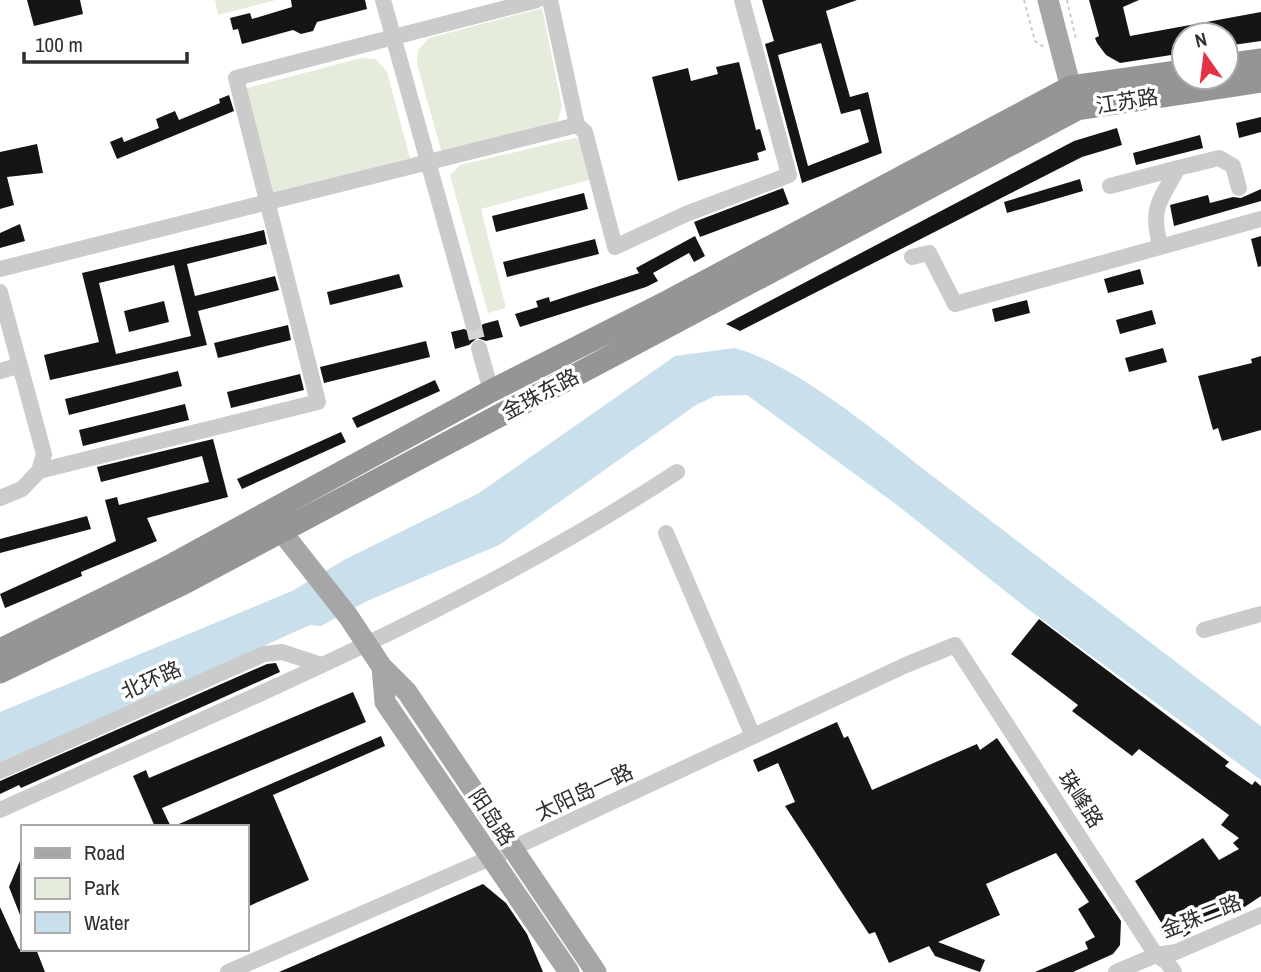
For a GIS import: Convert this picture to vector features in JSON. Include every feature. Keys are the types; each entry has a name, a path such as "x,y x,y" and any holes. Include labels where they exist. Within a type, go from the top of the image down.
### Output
{"highway":[{"path":"1240,63 1261,60"},
{"name":"江苏路","path":"1074,98 1170,74"},
{"name":"江苏路","path":"1074,98 1261,81"},
{"name":"金珠东路","path":"0,650 267,513 491,391 1074,98"},
{"name":"金珠东路","path":"0,672 180,585 282,531 1074,98"}],"main road":[{"path":"1048,0 1074,98"},
{"name":"阳岛路","path":"267,513 348,616 382,667 407,692 596,972"},
{"name":"阳岛路","path":"382,667 385,702 569,972"}],"street":[{"path":"383,0 473,323"},
{"path":"39,471 317,401 236,78 537,0"},
{"path":"550,0 577,125 585,132 615,247 686,214 789,175 742,0"},
{"path":"0,269 577,125"},
{"path":"1110,186 1219,158 1233,166 1239,188"},
{"path":"1160,245 1154,220 1156,208 1178,168"},
{"path":"912,257 929,253 955,304 1261,219"},
{"path":"0,292 44,454 39,471 22,489 0,498"},
{"path":"480,348 491,391"},
{"path":"0,371 18,366"},
{"path":"0,810 414,623 595,526 677,472"},
{"path":"666,533 753,736"},
{"path":"1204,630 1261,614"},
{"name":"太阳岛一路","path":"228,972 513,848 955,645"},
{"name":"珠峰路","path":"955,645 1156,955 1167,962 1174,972"},
{"name":"北环路","path":"0,771 264,654 282,652 322,665"},
{"name":"金珠二路","path":"1116,972 1156,955 1176,952 1261,915"}],"path":[{"path":"1024,0 1035,41 1065,62"}],"green space":[{"path":"215,0 276,0 218,15"},
{"path":"542,8 562,106 558,121 445,152 441,150 417,64 418,50 429,38"},
{"path":"361,58 376,59 387,72 410,158 273,194 244,89"},
{"path":"575,138 580,140 589,180 481,209 506,308 488,313 450,175 460,165"}],"water":[{"path":"735,348 787,370 841,406 1261,726 1261,780 1029,610 897,505 747,395 715,396 696,405 499,545 367,601 321,626 310,625 0,765 0,712 292,591 344,560 479,493 675,356"}],"building":[{"path":"27,0 80,0 83,14 34,26"},
{"path":"291,0 365,0 367,9 317,22 313,31 301,34 293,30 242,44 238,29 233,30 230,18 250,13 252,19 292,7"},
{"path":"762,0 857,0 826,11 850,97 868,92 882,153 802,183 765,44 774,41","holes":["821,43 841,114 860,109 869,142 808,166 778,55"]},
{"path":"1089,0 1139,0 1123,7 1130,36 1170,29 1170,55 1120,63 1106,55 1095,38 1099,36"},
{"path":"1261,12 1261,41 1240,44 1240,21 1212,21"},
{"path":"739,62 756,130 760,129 766,150 757,153 759,160 678,181 652,77 688,68 691,81 718,74 716,67"},
{"path":"229,95 234,111 117,159 110,142 122,137 124,142 159,128 156,119 175,111 179,120 220,103 219,99"},
{"path":"1261,117 1261,132 1239,138 1236,123"},
{"path":"1117,128 1122,145 1082,157 740,331 726,324 1074,141"},
{"path":"1200,135 1203,148 1136,165 1133,153"},
{"path":"37,144 43,173 7,177 14,205 0,209 0,152"},
{"path":"1080,179 1083,191 1007,213 1004,202"},
{"path":"783,188 789,204 700,237 694,222"},
{"path":"1261,189 1261,201 1174,226 1170,205 1208,195 1210,203 1233,197 1241,198"},
{"path":"584,193 588,209 496,232 492,216"},
{"path":"20,224 25,241 0,248 0,233"},
{"path":"264,230 267,244 187,264 195,296 275,276 279,290 198,311 207,345 50,380 44,355 99,342 82,273","holes":["174,265 191,336 116,354 99,283"]},
{"path":"695,236 705,256 694,262 689,253 653,273 658,281 520,327 515,314 538,307 536,301 549,297 550,302 639,273 636,268"},
{"path":"1261,236 1261,266 1258,267 1251,239"},
{"path":"595,239 599,254 507,277 503,262"},
{"path":"1140,269 1144,284 1108,293 1104,279"},
{"path":"399,274 403,287 330,305 327,292"},
{"path":"1027,300 1030,313 995,322 992,309"},
{"path":"164,301 169,322 129,332 124,311"},
{"path":"1152,310 1156,324 1120,334 1116,320"},
{"path":"498,320 503,337 486,341 477,338 469,345 455,349 451,332 464,329 475,333 483,324"},
{"path":"288,325 291,340 218,358 214,343"},
{"path":"426,341 430,357 324,383 320,367"},
{"path":"1163,348 1167,362 1129,372 1125,358"},
{"path":"1261,356 1261,430 1222,441 1218,428 1213,430 1198,376 1252,363 1251,359"},
{"path":"178,371 182,386 69,415 65,399"},
{"path":"300,374 304,390 231,408 227,392"},
{"path":"435,380 440,391 357,428 352,418"},
{"path":"185,404 189,420 83,446 79,430"},
{"path":"341,432 346,442 242,489 237,479"},
{"path":"213,439 228,497 147,518 157,541 81,572 82,576 5,608 0,594 116,541 105,500 117,497 119,505 209,482 202,456 101,482 97,467"},
{"path":"87,516 91,529 0,553 0,539"},
{"path":"1039,619 1229,762 1225,766 1252,785 1255,781 1261,786 1261,896 1237,912 1232,904 1184,937 1178,929 1169,935 1135,881 1203,838 1219,860 1239,849 1233,843 1239,838 1221,825 1229,815 1139,749 1132,756 1072,711 1078,705 1011,654"},
{"path":"276,663 280,672 21,788 19,785 0,794 0,781 267,664"},
{"path":"353,692 366,722 162,808 170,825 154,825 133,776 146,770 149,778"},
{"path":"837,722 844,738 848,736 872,790 977,744 980,750 997,738 1121,921 1120,945 1113,954 1073,972 1035,972 1088,949 1085,942 1095,937 1078,909 1089,902 1056,853 986,884 1000,915 938,942 985,960 980,972 935,956 929,946 889,963 875,932 869,934 785,806 795,802 778,763 758,772 753,760"},
{"path":"381,736 385,746 273,795 309,880 248,907 248,825 177,825"},
{"path":"21,858 21,917 9,887"},
{"path":"483,884 506,903 527,934 543,972 279,972"},
{"path":"0,907 19,949 37,951 45,972 0,972"}],"tunnel":[{"path":"473,323 479,348"}]}
